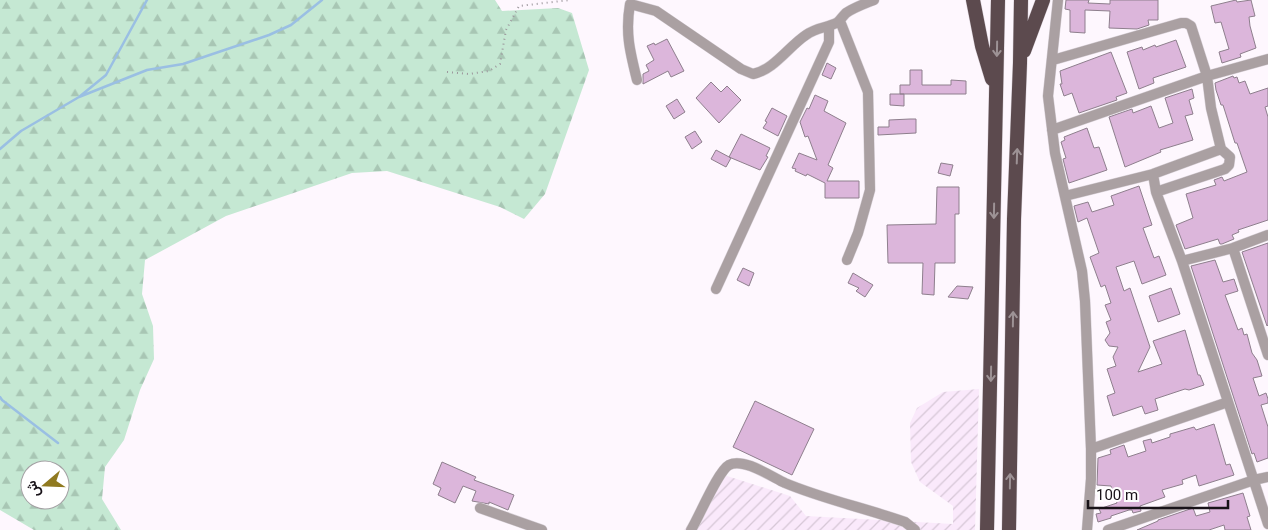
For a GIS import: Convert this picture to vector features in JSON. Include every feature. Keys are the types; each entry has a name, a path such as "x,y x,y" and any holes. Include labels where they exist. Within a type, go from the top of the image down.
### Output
{"highway":[{"path":"974,4 987,10 998,3"},
{"path":"987,530 998,3"},
{"path":"1021,3 1027,12 1040,6"},
{"path":"1009,530 1014,228 1021,3"},
{"path":"974,4 982,46 996,92"},
{"path":"1020,63 1040,6"}],"street":[{"path":"637,80 627,38 630,4 656,11 741,70 753,74 766,69 805,35 816,28 829,26 852,10 874,0"},
{"path":"1058,0 1048,96 1055,153 1082,271 1084,291 1091,449 1087,530"},
{"path":"840,20 868,92 870,190 848,260"},
{"path":"1053,60 1181,23 1191,26 1207,76 1211,108 1221,149 1230,157 1229,165 1224,170 1156,192"},
{"path":"716,290 829,42 829,26"},
{"path":"1052,130 1207,76 1268,59"},
{"path":"1065,196 1153,174 1221,149"},
{"path":"1153,174 1156,192 1182,261 1268,524"},
{"path":"1182,261 1233,248 1268,235"},
{"path":"1233,248 1268,355"},
{"path":"1091,449 1228,402"},
{"path":"691,530 720,474 728,465 733,463 746,464 786,483 905,522 915,530"},
{"path":"1108,530 1268,476"},
{"path":"480,508 542,530"}],"path":[{"path":"447,72 468,74 489,72 500,64 506,30 519,6 570,0"}],"shaded area":[{"path":"979,389 975,530 684,530 691,523 713,481 727,476 790,496 806,516 953,524 953,506 920,482 911,462 910,423 917,408 943,392"}],"green space":[{"path":"0,0 495,0 502,11 558,8 572,13 589,70 545,194 524,219 500,207 387,171 352,173 226,216 145,260 142,294 153,326 154,359 140,390 124,440 105,467 102,499 121,530 34,530 0,510"}],"building":[{"path":"1066,0 1089,0 1088,3 1110,4 1110,0 1158,0 1158,20 1148,20 1149,25 1137,29 1109,28 1110,11 1085,10 1085,33 1070,32 1070,10 1065,9"},
{"path":"1236,0 1237,2 1251,0 1255,16 1249,17 1256,48 1240,54 1241,57 1222,63 1219,52 1229,49 1221,22 1215,23 1211,6"},
{"path":"667,39 684,71 671,77 668,71 643,84 643,74 649,71 646,65 654,60 647,46 654,43 655,45"},
{"path":"1176,40 1186,67 1153,78 1154,83 1139,89 1127,52 1142,47 1143,50 1155,45 1156,47"},
{"path":"1111,52 1127,93 1116,97 1117,100 1079,113 1072,93 1064,96 1060,84 1062,84 1060,71"},
{"path":"827,63 836,68 831,79 822,75"},
{"path":"910,70 922,70 922,85 951,85 951,80 966,81 966,94 900,94 900,85 910,85"},
{"path":"1233,76 1234,78 1237,77 1239,83 1245,81 1250,94 1268,88 1268,106 1265,107 1268,117 1268,220 1238,230 1239,232 1232,235 1234,239 1222,244 1220,244 1218,239 1185,249 1176,225 1193,218 1186,194 1216,185 1214,180 1222,177 1224,181 1247,172 1216,90 1215,83"},
{"path":"711,82 721,92 727,86 741,100 719,123 696,98"},
{"path":"1192,89 1194,98 1189,100 1193,114 1185,116 1193,140 1160,150 1161,152 1125,167 1109,117 1132,109 1133,113 1151,106 1159,128 1173,123 1165,98"},
{"path":"890,94 904,94 904,106 890,105"},
{"path":"815,95 828,101 824,111 846,123 828,165 833,168 827,181 859,181 859,198 825,198 825,183 792,168 799,153 817,160 808,136 805,137 800,122 807,108 809,109"},
{"path":"677,99 685,112 674,119 666,106"},
{"path":"772,108 787,116 778,136 763,128"},
{"path":"916,119 916,133 878,135 878,127 889,127 889,120"},
{"path":"1087,128 1094,148 1099,147 1107,170 1069,183 1063,159 1066,158 1061,142 1065,140 1064,137"},
{"path":"695,131 702,142 692,149 685,137"},
{"path":"741,134 770,148 766,156 768,157 760,170 729,157"},
{"path":"716,150 731,158 726,167 711,159"},
{"path":"941,163 953,165 950,176 938,173"},
{"path":"1139,186 1152,225 1143,228 1154,258 1159,256 1166,275 1142,284 1134,261 1116,267 1124,291 1130,288 1150,347 1138,372 1162,364 1153,341 1185,330 1198,375 1200,375 1204,385 1155,399 1158,410 1145,414 1142,406 1113,416 1107,396 1115,393 1107,369 1116,366 1113,357 1118,347 1109,346 1105,340 1110,333 1106,322 1111,320 1105,305 1111,303 1105,285 1101,287 1090,257 1099,253 1087,218 1078,222 1074,206 1088,202 1092,212 1114,205 1111,196"},
{"path":"937,187 959,187 959,214 955,214 955,263 935,263 934,295 922,294 923,263 888,263 887,225 936,224"},
{"path":"1268,243 1268,325 1267,326 1242,252"},
{"path":"1215,260 1223,282 1234,279 1238,291 1225,295 1238,330 1242,328 1244,335 1247,334 1252,353 1257,360 1262,376 1253,378 1259,396 1266,393 1268,399 1268,403 1261,405 1268,427 1268,458 1257,462 1254,453 1252,454 1191,266"},
{"path":"743,268 754,273 749,286 737,280"},
{"path":"853,273 873,285 865,297 856,291 859,288 848,283"},
{"path":"957,286 973,287 968,299 948,297"},
{"path":"1171,288 1180,314 1158,322 1149,296"},
{"path":"755,401 814,429 792,475 733,447"},
{"path":"1214,424 1226,465 1230,464 1234,475 1199,486 1196,475 1182,480 1183,484 1162,490 1165,497 1140,506 1141,511 1133,513 1132,510 1129,510 1098,522 1096,514 1101,513 1099,509 1117,503 1111,486 1097,485 1098,458 1111,454 1110,450 1124,445 1128,457 1146,451 1143,441 1151,439 1152,443 1170,437 1170,434 1194,427 1196,430"},
{"path":"442,462 476,477 474,480 514,495 508,510 489,502 489,504 472,501 476,491 463,486 455,503 438,495 441,488 433,484"},
{"path":"1243,493 1250,516 1247,517 1251,530 1225,530 1224,525 1209,530 1137,530 1158,520 1193,508 1196,516 1210,512 1208,503"}],"waterway":[{"path":"0,149 21,131 79,97 106,75 147,0"},
{"path":"79,97 147,70 183,64 269,35 291,25 322,0"},
{"path":"0,397 58,443"}]}
